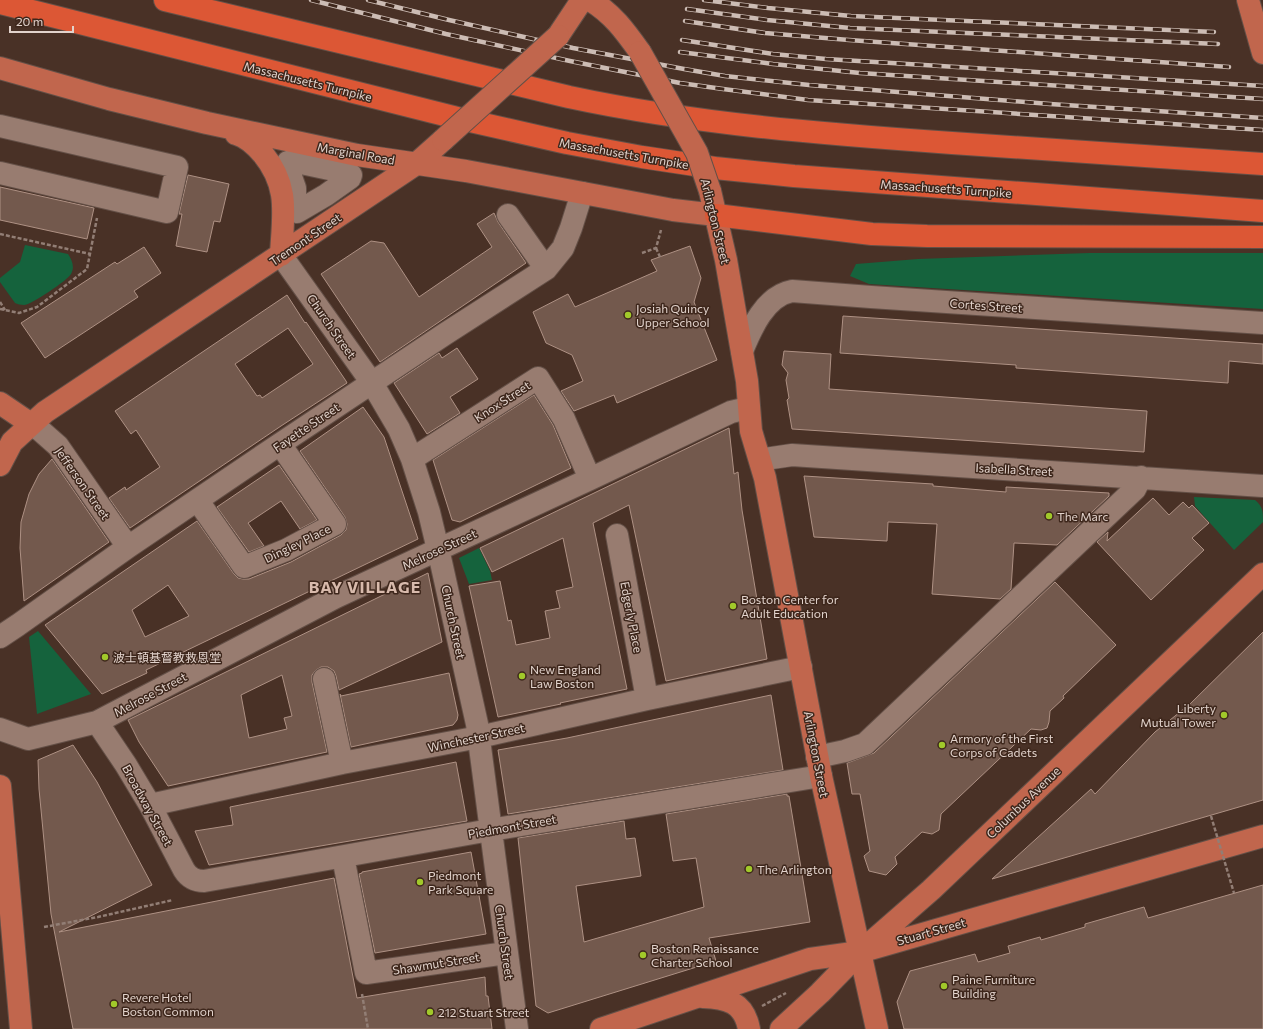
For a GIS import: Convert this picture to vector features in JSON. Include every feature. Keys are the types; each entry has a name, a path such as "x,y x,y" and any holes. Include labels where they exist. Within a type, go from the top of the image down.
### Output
{"highway":[{"path":"165,0 562,96 685,118 796,131 1263,164"},
{"name":"Massachusetts Turnpike","path":"0,3 457,118 642,158 715,168 794,176 1263,211"},
{"path":"716,216 872,234 926,236 1188,238 1263,237"}],"main road":[{"name":"Tremont Street","path":"0,466 12,442 45,412 416,164 558,36 582,0"},
{"name":"Arlington Street","path":"590,0 614,17 640,52 697,153 710,191 726,260 747,381 751,431 756,452 765,469"},
{"path":"1248,0 1263,53"},
{"name":"Marginal Road","path":"0,68 109,99 207,124 362,156 466,171 716,216"},
{"path":"207,124 240,135 256,146 271,164 279,179 284,204 281,255"},
{"name":"Arlington Street","path":"747,381 764,428 765,469 819,766 877,1029"},
{"path":"0,403 31,424"},
{"name":"Columbus Avenue","path":"781,1029 820,993 860,952 931,890 1263,574"},
{"path":"0,786 21,1029"},
{"name":"Stuart Street","path":"601,1029 810,959 860,952 1263,836"},
{"path":"700,996 718,997 731,1002 739,1007 745,1016 752,1019"}],"street":[{"path":"0,126 177,167 167,212 0,173"},
{"name":"Fayette Street","path":"0,637 128,547 280,444 445,334 546,269 563,248 572,228 582,193"},
{"path":"508,215 546,269"},
{"name":"Church Street","path":"281,255 372,383 399,429 412,459 429,512 479,737 517,1029"},
{"name":"Cortes Street","path":"742,352 754,324 767,306 775,297 783,292 792,290 870,297 1263,323"},
{"name":"Knox Street","path":"412,459 538,378 564,419 590,479"},
{"name":"Melrose Street","path":"0,729 28,739 97,722 336,597 731,412 748,408"},
{"name":"Jefferson Street","path":"31,424 58,446 128,547"},
{"name":"Dingley Place","path":"198,500 244,567 286,550 335,524 280,444"},
{"name":"Isabella Street","path":"765,469 792,455 1263,486"},
{"name":"Piedmont Street","path":"204,881 490,830 819,766 845,751 865,744 1135,489 1141,477"},
{"name":"Edgerly Place","path":"617,536 647,699"},
{"name":"Winchester Street","path":"150,805 342,763 479,737 647,699 801,667"},
{"path":"324,679 342,763"},
{"name":"Broadway Street","path":"97,722 126,765 150,805 188,876 198,881 204,881"},
{"path":"343,857 366,974"},
{"name":"Shawmut Street","path":"366,974 506,953"}],"path":[{"path":"0,309 18,313 37,307 87,269 102,196"},
{"path":"660,257 656,248 661,230"},
{"path":"0,234 90,254"},
{"path":"642,253 656,248"},
{"path":"0,302 5,310"},
{"path":"1211,816 1234,893"},
{"path":"44,927 98,917 173,900"},
{"path":"366,974 359,974 368,1029"},
{"path":"752,1019 788,992"}],"green space":[{"path":"25,245 68,254 73,266 71,274 57,286 41,297 24,305 15,303 0,282 0,278 20,262"},
{"path":"1089,253 1263,253 1263,309 869,284 850,276 856,264 918,259"},
{"path":"1194,497 1255,500 1260,505 1262,510 1263,522 1234,550 1195,506"},
{"path":"479,548 490,571 492,580 469,584 459,558"},
{"path":"38,631 91,694 37,714 29,637"}],"building":[{"path":"188,175 229,184 220,222 214,221 207,252 176,246 182,214 179,214"},
{"path":"0,187 94,208 87,239 0,220"},
{"path":"494,213 498,222 526,263 380,362 321,274 371,241 384,243 419,297 492,247 477,224"},
{"path":"690,246 701,278 694,302 717,360 617,403 614,395 574,411 561,391 583,381 572,355 546,343 533,312 568,294 575,307 657,271 651,260"},
{"path":"144,247 161,273 134,291 138,297 45,358 21,323 115,262 117,264"},
{"path":"287,295 347,383 130,528 109,498 125,487 126,490 160,467 136,430 131,434 115,411","holes":["288,328 313,364 262,398 260,395 257,396 235,364"]},
{"path":"843,316 1263,344 1263,364 1229,361 1228,383 1016,368 1016,365 840,353"},
{"path":"457,348 478,379 450,397 460,413 427,434 394,383 439,353 442,358"},
{"path":"784,351 831,354 829,389 1147,411 1144,452 792,429 787,400 789,398 786,380 788,373 782,365"},
{"path":"534,395 553,425 571,468 460,522 452,520 433,460"},
{"path":"363,407 384,437 418,539 146,670 147,673 102,694 45,625 197,521 234,574 238,578 243,579 249,579 291,562 341,535 346,530 347,524 345,517 300,451","holes":["168,585 189,616 145,637 132,610"]},
{"path":"729,428 734,474 738,472 742,510 767,659 666,681 629,505 593,523 627,689 498,717 469,586 500,581 508,621 511,620 516,645 550,638 545,611 560,608 556,591 573,587 563,538 492,572 480,548"},
{"path":"52,459 109,542 24,601 20,548 21,522 29,494 39,474"},
{"path":"279,465 317,520 300,529 281,501 248,523 264,546 249,552 217,507"},
{"path":"804,476 933,484 933,486 1006,492 1006,487 1109,493 1109,496 1057,545 1014,543 1011,589 1000,599 932,594 937,524 888,522 887,541 814,537"},
{"path":"1153,498 1169,515 1183,502 1189,508 1192,505 1209,523 1192,538 1204,550 1151,600 1097,542 1108,532 1107,541"},
{"path":"428,573 442,642 339,690 334,671 328,667 321,667 312,675 312,682 327,752 168,786 139,742 128,720","holes":["282,675 292,716 284,718 287,729 249,738 241,695"]},
{"name":"Armory of the First Corps of Cadets","path":"1055,582 1116,645 1063,696 1064,698 1050,711 1047,728 1041,730 1031,729 941,814 939,830 932,834 922,832 895,857 897,864 886,875 869,871 864,856 870,851 860,794 852,794 847,763 874,753"},
{"path":"1263,632 1263,800 992,879 1091,789 1095,794 1155,732 1190,704"},
{"path":"449,673 458,715 457,720 453,725 351,747 340,694 341,696"},
{"path":"771,695 783,770 508,814 498,750 567,738"},
{"name":"Revere Hotel Boston Common","path":"73,745 97,782 152,885 59,932 334,878 357,998 485,977 486,996 488,996 492,1029 73,1029 51,914 39,789 38,760"},
{"path":"456,762 467,821 209,865 195,831 233,825 230,807"},
{"path":"787,794 787,796 789,796 810,922 709,938 716,961 548,1013 536,1006 518,838 624,821 626,839 635,838 641,876 576,886 584,942 704,907 696,858 673,861 666,814"},
{"path":"471,852 486,934 375,953 359,874 362,872"},
{"path":"1263,885 1263,1029 904,1029 897,1002 910,971 975,954 978,962 1010,953 1008,946 1040,937 1041,940 1085,927 1085,924 1144,907 1148,918"}],"railway":[{"path":"311,0 446,34 570,61 680,83 723,89 808,100 1263,130"},
{"path":"368,0 573,48 725,76 809,85 1050,104 1263,118"},
{"path":"704,0 851,16 1214,32"},
{"path":"687,9 767,20 850,28 1218,44"},
{"path":"685,21 765,33 1229,67"},
{"path":"682,40 773,54 826,59 1263,86"},
{"path":"680,52 860,73 1263,99"}],"place":[{"name":"Josiah Quincy Upper School","path":"628,315"},
{"name":"The Marc","path":"1049,516"},
{"name":"Boston Center for Adult Education","path":"733,606"},
{"name":"波士頓基督教救恩堂","path":"105,657"},
{"name":"New England Law Boston","path":"522,676"},
{"name":"Liberty Mutual Tower","path":"1224,715"},
{"name":"Armory of the First Corps of Cadets","path":"942,745"},
{"name":"The Arlington","path":"749,869"},
{"name":"Piedmont Park Square","path":"420,882"},
{"name":"Boston Renaissance Charter School","path":"643,955"},
{"name":"Paine Furniture Building","path":"944,986"},
{"name":"Revere Hotel Boston Common","path":"114,1004"},
{"name":"212 Stuart Street","path":"430,1012"}],"district":[{"name":"BAY VILLAGE","path":"365,586"}]}
